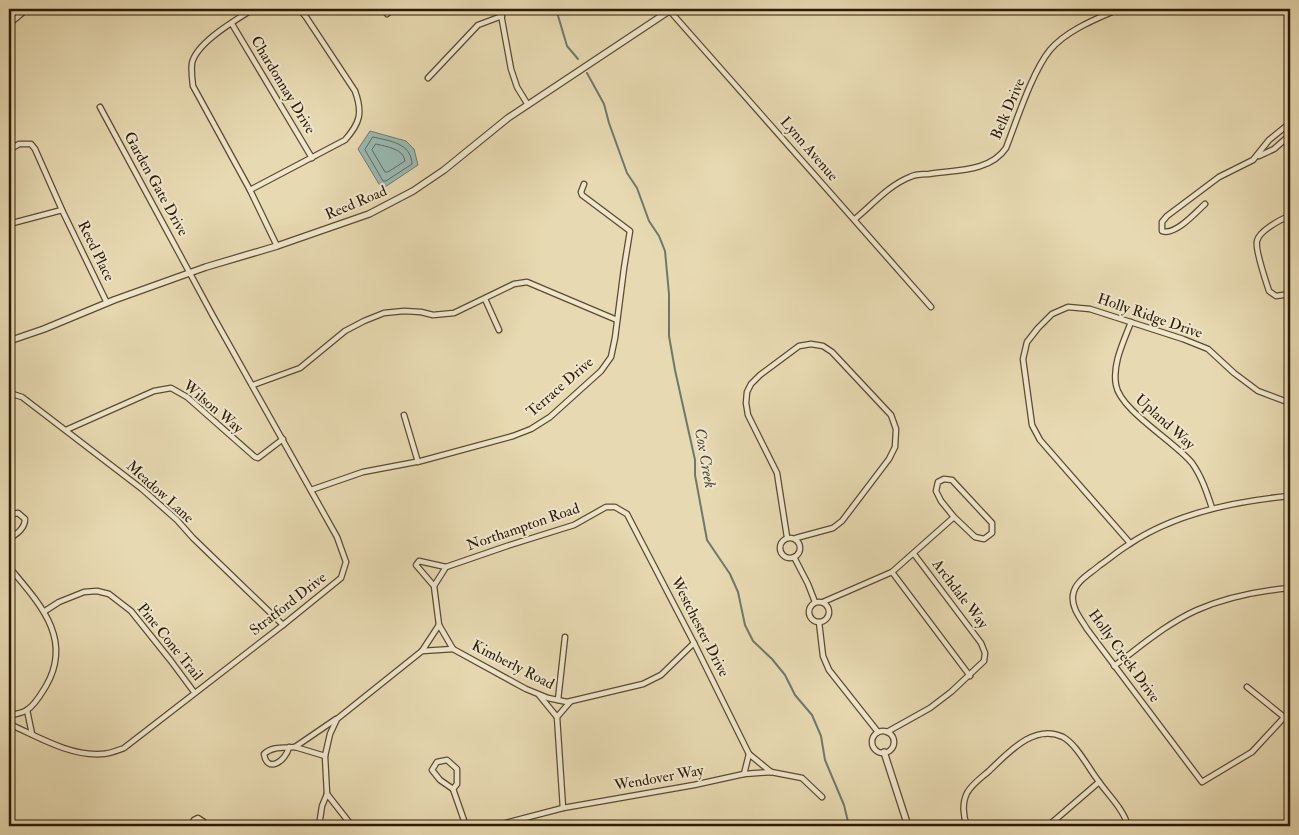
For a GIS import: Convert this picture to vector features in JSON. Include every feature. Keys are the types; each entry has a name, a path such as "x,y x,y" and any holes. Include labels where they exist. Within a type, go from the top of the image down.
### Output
{"street":[{"path":"9,24 27,9"},
{"path":"253,9 206,43 196,53 191,72 193,86 250,190 277,246"},
{"path":"250,190 345,140 354,130 359,118 360,105 355,91 306,16 299,9"},
{"path":"388,14 394,9"},
{"path":"500,9 510,70 517,87 528,104"},
{"name":"Lynn Avenue","path":"670,9 931,307"},
{"name":"Reed Road","path":"9,342 191,272 277,246 369,214 413,191 444,170 508,118 670,9"},
{"name":"Belk Drive","path":"855,219 899,181 912,176 966,170 992,162 1001,156 1034,79 1051,50 1080,28 1119,9"},
{"path":"428,78 478,25 502,16"},
{"name":"Chardonnay Drive","path":"232,24 312,158"},
{"name":"Garden Gate Drive","path":"100,107 191,272"},
{"path":"1257,156 1269,140 1290,123"},
{"path":"1205,204 1173,232 1162,231 1162,222 1196,194 1219,177 1274,149 1290,135"},
{"name":"Reed Place","path":"9,150 19,144 30,144 35,148 62,210 107,303"},
{"name":"Terrace Drive","path":"311,490 363,472 418,462 513,436 542,423 601,371 611,357 630,231 582,195 581,192 584,184"},
{"name":"Reed Place","path":"9,224 62,210"},
{"path":"1290,216 1277,221 1260,235 1256,243 1269,291 1276,296 1290,294"},
{"name":"Stratford Drive","path":"9,724 72,750 90,754 112,753 131,742 283,625 341,578 344,571 346,562 337,537 191,272"},
{"path":"253,385 300,368 346,331 384,313 404,311 444,315 454,313 514,284 527,282 617,320"},
{"path":"485,299 499,330"},
{"name":"Holly Ridge Drive","path":"1130,543 1040,440 1032,425 1023,359 1027,342 1052,314 1068,307 1090,309 1183,339 1208,349 1234,373 1258,391 1290,403"},
{"name":"Upland Way","path":"1130,322 1116,367 1116,384 1119,393 1127,405 1178,448 1192,464 1204,483 1212,508"},
{"path":"787,537 796,538 833,528 842,521 889,459 895,447 897,436 891,415 842,361 823,346 811,344 799,346 760,375 751,384 747,392 746,403 748,415 777,473 787,537 781,544 781,552 786,558 794,558 800,552 801,548 796,538"},
{"name":"Wilson Way","path":"66,430 154,391 170,388 187,397 255,457 258,458 283,439"},
{"name":"Meadow Lane","path":"9,393 22,397 142,489 177,520 193,538 283,625"},
{"path":"404,415 418,462"},
{"path":"944,479 952,480 992,523 992,533 984,539 975,537 954,517 936,492 938,482 944,479"},
{"name":"Holly Creek Drive","path":"1284,718 1252,752 1202,782 1087,629 1073,605 1073,595 1076,584 1130,543 1164,525 1212,508 1252,500 1290,496"},
{"name":"Northampton Road","path":"446,567 574,525 606,507"},
{"name":"Westchester Drive","path":"606,507 616,507 627,514 749,754"},
{"path":"9,518 13,514 18,513 25,523 9,539"},
{"path":"823,602 829,608 829,616 823,622 813,621 809,616 809,608 815,602 823,602 892,572 954,517"},
{"name":"Archdale Way","path":"887,732 930,708 970,676 984,661 985,653 981,642 914,554"},
{"path":"794,558 815,602"},
{"path":"295,747 337,719 422,651 439,625 434,586 416,565 419,561 446,567 434,586"},
{"path":"9,567 44,611 54,635 56,658 52,676 36,702 27,710 9,716"},
{"path":"892,572 970,676"},
{"path":"1114,666 1158,632 1197,610 1253,592 1290,588"},
{"name":"Pine Cone Trail","path":"44,611 59,602 84,592 97,591 109,594 131,611 194,692"},
{"path":"819,622 823,656 829,670 878,732"},
{"name":"Kimberly Road","path":"439,625 453,649"},
{"path":"558,700 565,637"},
{"name":"Kimberly Road","path":"422,651 453,649 538,694 558,700 571,701 643,684 661,676 694,643"},
{"path":"1247,688 1284,718 1290,711"},
{"path":"538,694 557,717 563,808"},
{"path":"557,717 571,701"},
{"path":"27,710 32,734"},
{"path":"319,826 322,806 327,794 325,756 330,734 337,719"},
{"path":"878,732 887,732 893,738 893,746 887,752 878,752 872,746 872,738 878,732"},
{"path":"967,826 964,807 969,790 1022,742 1038,735 1047,734 1057,735 1070,742 1120,811 1128,826"},
{"path":"290,747 286,757 281,762 269,763 265,759 264,754 268,751 290,747 325,756"},
{"path":"884,752 908,826"},
{"path":"744,774 749,754 771,772"},
{"path":"453,789 457,784 457,769 447,760 437,762 432,770 440,780 453,789 466,826"},
{"name":"Wendover Way","path":"494,826 563,808 694,785 744,774 771,772 802,778 822,796"},
{"path":"1048,826 1099,782"},
{"path":"327,794 352,826"},
{"path":"190,826 198,818 204,822 204,826"}],"water":[{"path":"370,131 406,141 414,149 418,165 382,189 358,149"}],"waterway":[{"name":"Cox Creek","path":"556,9 567,46 578,59"},
{"name":"Cox Creek","path":"587,73 604,104 627,173 637,188 649,221 659,236 665,251 669,294 669,336 695,460 695,475 707,540 730,574 738,592 745,625 753,641 785,675 795,695 812,715 821,736 825,760 844,805 849,826"}]}
